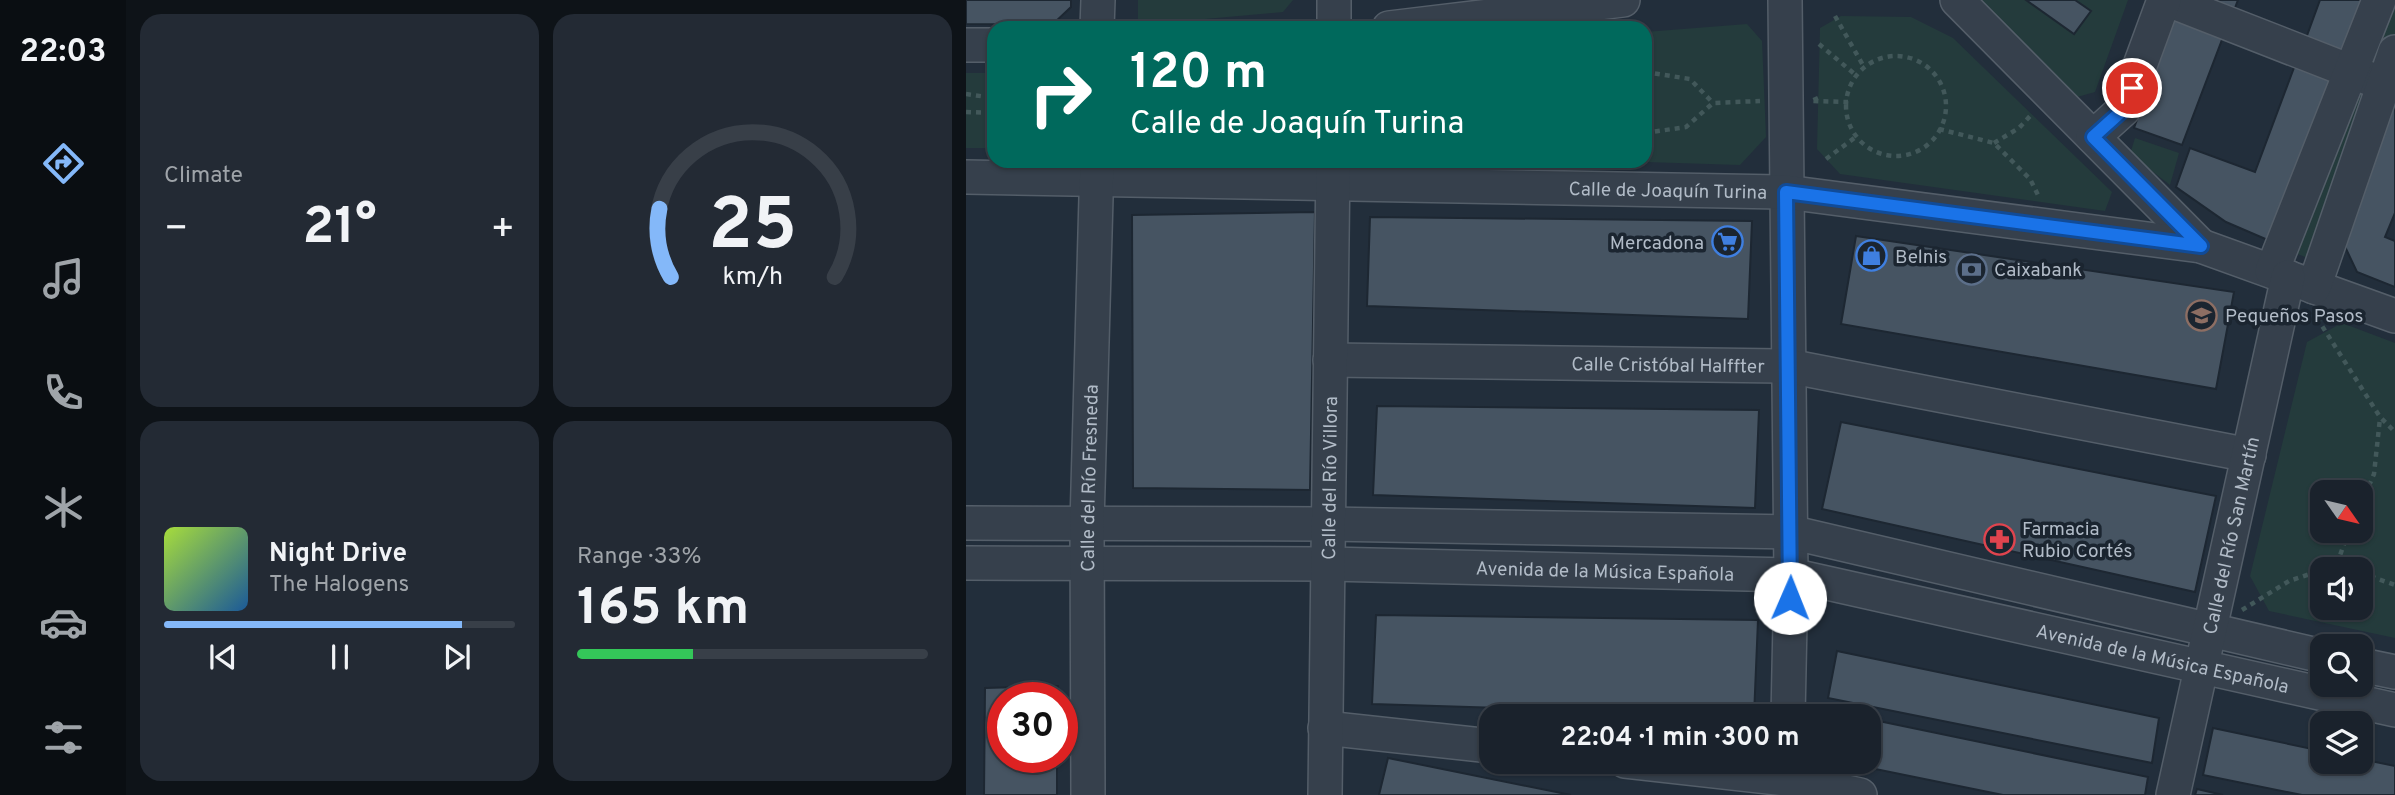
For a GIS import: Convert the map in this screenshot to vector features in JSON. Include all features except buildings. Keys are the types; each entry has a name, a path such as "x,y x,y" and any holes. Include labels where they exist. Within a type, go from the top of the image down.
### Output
{"street":[{"path":"1097,21 1098,0"},
{"path":"1334,0 1334,21"},
{"path":"1448,21 1623,0"},
{"path":"1786,0 1791,575 1788,704"},
{"path":"1956,0 2201,246"},
{"path":"2093,137 2124,109 2166,0 2389,86"},
{"path":"2291,278 2351,72 2379,0"},
{"path":"966,45 987,45"},
{"name":"Calle del Río San Martín","path":"2173,795 2291,278 2389,86 2395,52"},
{"name":"Calle de Joaquín Turina","path":"966,177 1097,169 1333,172 1786,192 2201,246 2395,316"},
{"name":"Calle del Río Fresneda","path":"1088,795 1087,524 1097,169"},
{"name":"Calle del Río Villora","path":"1325,795 1333,172"},
{"name":"Calle Cristóbal Halffter","path":"1330,360 1788,366 2249,454"},
{"name":"Avenida de la Música Española","path":"966,523 1327,524 1790,532 2310,653"},
{"name":"Avenida de la Música Española","path":"966,563 1329,564 1791,575 2202,664 2395,710"},
{"path":"2373,667 2395,672"},
{"path":"1325,728 1479,745"},
{"path":"1741,774 1786,779 1860,795"}],"path":[{"path":"1835,16 1864,68"},
{"path":"1819,44 1858,77"},
{"path":"1895,55 1921,61 1939,77 1947,108 1932,144 1914,155 1889,157 1862,144 1848,121 1848,91 1864,68 1895,55"},
{"path":"1652,73 1690,79 1713,103"},
{"path":"966,94 987,97"},
{"path":"1818,98 1811,101 1848,102"},
{"path":"1652,132 1686,127 1713,103 1785,101"},
{"path":"966,112 987,113"},
{"path":"1994,143 2019,128 2033,113"},
{"path":"1938,129 1994,143 2030,179 2054,227"},
{"path":"1826,159 1857,136"},
{"path":"2291,278 2339,349 2380,417 2395,432"},
{"path":"2371,480 2380,417"},
{"path":"2211,628 2290,581 2310,574"},
{"path":"2373,577 2395,585"}],"green space":[{"path":"1138,0 1293,0 1283,12 1183,21 1138,21"},
{"path":"1978,0 2128,0 2095,92 2077,97"},
{"path":"2395,0 2395,36 2381,72 2366,67"},
{"path":"1841,16 1911,17 1953,38 2112,192 2105,211 1840,174 1817,149 1820,28"},
{"path":"1747,24 1762,41 1766,137 1740,165 1652,162 1652,31"},
{"path":"966,73 987,73 987,148 966,148"},
{"path":"2356,87 2374,94 2313,260 2295,253"},
{"path":"2135,138 2179,153 2170,185 2130,154"},
{"path":"2342,323 2395,343 2395,638 2311,620 2373,620 2373,557 2310,557 2310,620 2269,611 2250,576 2307,342"}],"place":[{"name":"Mercadona","path":"1727,242"},
{"name":"Belnis","path":"1872,256"},
{"name":"Caixabank","path":"1971,269"},
{"name":"Pequeños Pasos","path":"2202,315"},
{"name":"Farmacia Rubio Cortés","path":"1999,539"}],"route":[{"path":"1790,598 1786,192 2201,246 2093,137 2124,109 2132,88"}]}
